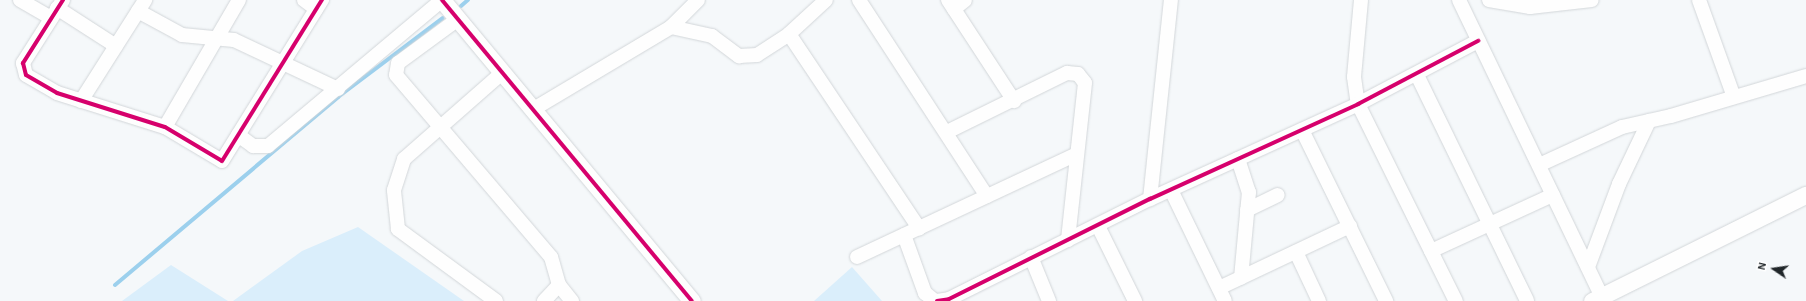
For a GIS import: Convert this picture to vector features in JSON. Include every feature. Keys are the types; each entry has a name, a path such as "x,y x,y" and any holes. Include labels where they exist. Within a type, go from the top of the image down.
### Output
{"street":[{"path":"20,0 57,9 116,46"},
{"path":"165,127 239,0"},
{"path":"57,9 23,63 22,70 48,89 81,101 165,127 222,160 319,4 304,0"},
{"path":"238,135 253,146 268,146 338,89 442,0 692,301"},
{"path":"532,110 671,27 698,0"},
{"path":"671,27 712,36 739,56 757,56 789,34 826,0"},
{"path":"859,0 947,132 987,196"},
{"path":"965,0 951,5 1014,101"},
{"path":"1150,199 1171,0"},
{"path":"1361,0 1354,76 1358,104 1456,301"},
{"path":"1459,0 1588,267 1599,300 1806,195"},
{"path":"1489,0 1530,7 1592,0"},
{"path":"1699,0 1734,97"},
{"path":"81,101 141,5 182,35 234,40 338,89"},
{"path":"458,19 398,63 395,68 396,75 551,257 559,285 572,301"},
{"path":"789,34 918,228"},
{"path":"904,235 925,293 936,301 949,299 1030,257 1098,226 1150,199 1358,104 1417,75 1478,42"},
{"path":"496,301 398,229 394,190 404,159 502,73"},
{"path":"947,132 1014,101 1067,73 1078,74 1084,83 1075,155 1068,240"},
{"path":"1417,75 1527,301"},
{"path":"1539,165 1622,126 1649,121 1806,76"},
{"path":"1588,267 1619,184 1649,121"},
{"path":"1302,130 1386,301"},
{"path":"857,257 1075,155"},
{"path":"1238,159 1246,177 1247,210 1240,278"},
{"path":"1171,190 1222,295 1240,278 1350,226"},
{"path":"1247,210 1278,195"},
{"path":"1431,251 1554,195"},
{"path":"1098,226 1136,301"},
{"path":"1296,252 1319,301"},
{"path":"1030,257 1049,301"},
{"path":"544,301 559,285"}],"shaded area":[{"path":"358,227 464,301 233,301 302,251"},
{"path":"171,265 228,301 122,301"},
{"path":"852,267 882,301 814,301"}],"waterway":[{"path":"461,6 468,0"},
{"path":"115,285 338,97 443,18"}],"cycle path":[{"path":"63,0 23,63 26,75 57,93 165,127 222,161 322,0"},
{"path":"442,0 692,301"},
{"path":"937,301 949,299 1150,199 1358,104 1478,41"}]}
